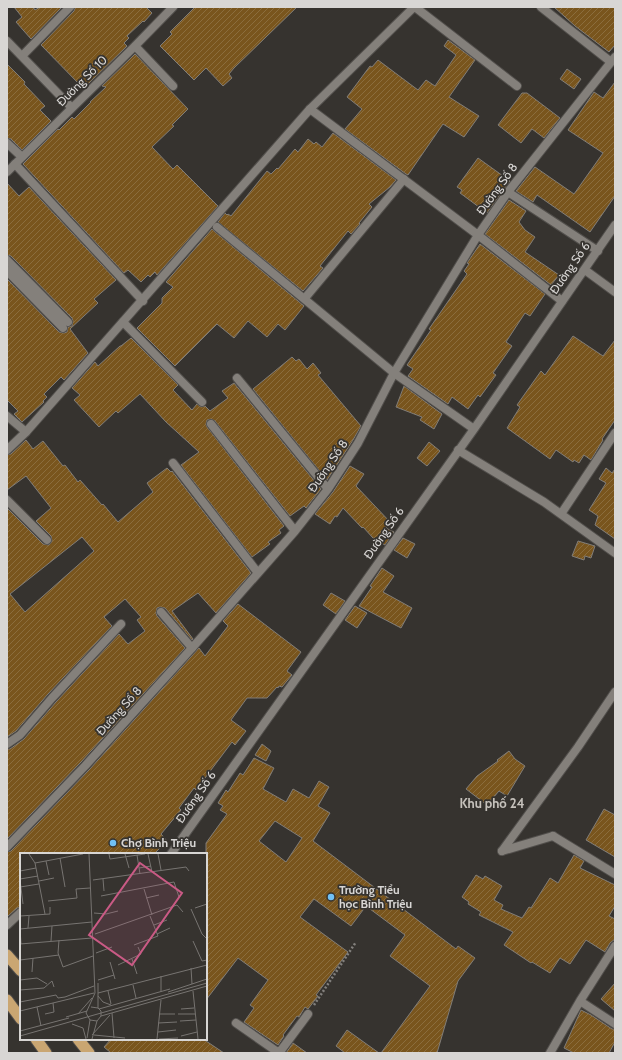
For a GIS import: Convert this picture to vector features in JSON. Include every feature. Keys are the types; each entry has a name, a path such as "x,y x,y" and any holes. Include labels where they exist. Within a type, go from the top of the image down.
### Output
{"highway":[{"path":"7,955 20,970"},
{"path":"7,1000 20,1018"},
{"path":"37,1040 46,1053"},
{"path":"79,1040 89,1053"}],"street":[{"path":"22,56 70,7"},
{"name":"Đường Số 10","path":"7,172 173,7"},
{"path":"7,450 26,432 143,301 310,109 414,7 517,86"},
{"path":"541,7 613,60"},
{"path":"7,41 72,108"},
{"path":"135,46 173,86"},
{"name":"Đường Số 8","path":"7,847 85,766 192,648 295,531 328,489 358,443 394,373 478,235 508,192 613,60"},
{"path":"310,109 478,235 562,301"},
{"path":"7,143 22,157"},
{"path":"15,164 143,301"},
{"path":"305,298 404,179"},
{"path":"508,192 598,251"},
{"name":"Đường Số 6","path":"172,853 474,429 615,225"},
{"path":"217,227 305,298 394,373 474,429"},
{"path":"7,260 66,325 7,271"},
{"path":"585,270 615,292"},
{"path":"123,322 202,402"},
{"path":"237,378 328,489"},
{"path":"7,416 26,432"},
{"path":"211,424 295,531"},
{"path":"561,514 615,433"},
{"path":"458,450 544,502 615,553"},
{"path":"173,463 258,573"},
{"path":"7,500 47,540"},
{"path":"161,612 192,648"},
{"path":"7,744 20,735 52,698 121,624"},
{"path":"615,692 578,747 502,851 553,836 615,874"},
{"path":"7,925 20,913"},
{"path":"550,1053 580,1001 615,946"},
{"path":"580,1001 615,1024"},
{"path":"236,1023 279,1053 308,1014"}],"path":[{"path":"308,1014 356,942"}],"building":[{"path":"14,7 33,7 35,10 40,7 62,7 31,39 16,22 22,17"},
{"path":"75,7 146,7 152,13 144,22 143,21 127,36 129,38 124,43 127,46 87,85 80,85 41,45 74,11"},
{"path":"195,7 297,7 234,68 229,74 232,78 223,86 206,68 194,80 160,46 172,34 170,32"},
{"path":"554,7 615,7 615,45 609,52 575,26"},
{"path":"448,40 475,60 449,97 479,116 464,137 443,124 408,175 345,129 362,109 347,97 370,66 372,67 378,60 418,90 426,80 435,86 456,55 444,46"},
{"path":"135,54 188,109 172,125 174,126 152,147 173,169 177,165 218,206 157,275 155,272 150,277 148,275 141,282 128,270 124,273 23,164 58,129 59,130 72,117 74,119 106,87 102,86"},
{"path":"7,64 25,82 24,84 45,106 40,110 51,121 22,150 11,139 7,138"},
{"path":"567,69 581,79 574,89 560,79"},
{"path":"615,82 615,196 590,232 537,195 533,202 516,191 535,167 574,194 603,153 568,130 594,92 603,98"},
{"path":"522,93 527,93 560,118 544,138 532,129 521,143 498,125"},
{"path":"333,133 396,180 390,187 369,204 372,207 359,223 360,224 351,234 348,231 320,266 323,268 303,291 218,222 225,213 231,216 267,171 271,174 277,168 278,169 295,149 298,152 308,139 314,144 316,142 322,147"},
{"path":"478,158 510,181 487,213 460,193 462,190 457,187"},
{"path":"7,183 19,196 29,187 116,280 94,299 98,303 70,329 88,353 64,380 61,377 44,394 47,397 43,401 44,402 22,422 14,414 18,411 7,400 7,279 59,332 67,332 68,327 72,326 73,321 72,318 11,256 7,255"},
{"path":"509,200 526,211 519,222 525,230 535,237 525,252 559,275 551,285 485,234"},
{"path":"212,229 304,306 285,330 278,324 267,337 248,321 234,338 217,324 175,366 137,328 162,303 162,298 173,287 166,282"},
{"path":"480,244 545,294 530,316 525,313 506,342 512,346 493,373 496,375 480,397 478,395 468,409 452,397 448,404 408,376 413,369 407,365 431,330 429,329 467,274 464,271 469,264 467,263"},
{"path":"573,336 603,356 615,340 615,420 602,439 603,440 591,460 584,455 579,463 574,460 573,462 556,450 550,459 507,428 520,407 517,405 541,371 545,375"},
{"path":"131,338 178,385 173,390 192,410 197,404 201,407 205,406 210,411 228,398 222,391 234,383 321,489 306,508 304,506 290,516 215,421 211,419 207,420 207,427 284,526 279,530 281,533 268,542 270,544 252,557 181,465 199,452 166,422 140,394 118,413 116,411 99,427 74,400 80,395 72,388 95,362 98,366"},
{"path":"292,357 296,361 299,359 307,369 313,363 321,373 318,375 361,426 327,480 253,389"},
{"path":"404,386 442,414 434,429 420,420 422,417 396,407"},
{"path":"26,440 33,449 43,441 63,466 65,465 78,482 80,480 118,522 153,492 147,483 167,468 171,472 172,471 251,573 216,613 198,593 172,611 193,639 192,640 165,608 157,608 157,616 185,648 81,762 7,839 7,749 10,749 24,739 119,634 128,644 145,631 137,620 141,617 125,599 104,617 112,626 48,694 16,731 7,737 7,508 43,544 49,545 52,541 51,536 36,521 51,508 26,476 7,490 7,455 11,454","holes":["82,537 94,551 25,612 10,594"]},
{"path":"429,442 440,451 427,466 417,458"},
{"path":"350,466 364,474 356,486 391,523 386,528 394,532 385,545 373,538 343,508 330,524 315,514 333,492"},
{"path":"606,468 612,473 615,469 615,539 595,525 598,516 589,510 606,483 599,479"},
{"path":"403,538 415,544 407,558 394,550"},
{"path":"578,541 595,546 591,558 585,556 584,560 572,556"},
{"path":"382,568 394,576 383,592 412,608 401,628 359,606 372,587 370,586"},
{"path":"331,593 345,601 336,614 323,605"},
{"path":"238,604 301,652 287,671 292,675 282,687 277,687 267,698 247,698 231,720 246,731 235,745 232,742 196,790 194,788 179,808 181,810 161,834 167,841 155,853 20,853 20,907 17,908 7,917 7,852 11,851 89,770 199,648 205,656 228,626 223,621"},
{"path":"355,606 367,613 357,628 345,620"},
{"path":"262,744 271,751 266,761 255,755"},
{"path":"509,751 515,759 525,766 507,796 499,791 487,805 466,789 477,776"},
{"path":"254,758 274,768 263,789 286,802 293,789 309,798 319,781 329,787 318,806 330,813 313,841 456,949 458,946 475,958 458,981 437,1053 381,1053 430,986 390,956 405,935 366,906 351,926 314,899 300,917 348,952 316,995 318,996 308,1009 305,1007 299,1017 297,1016 283,1035 284,1036 278,1045 244,1022 254,1008 250,1005 268,980 238,958 207,999 206,843 227,814 220,810 223,806 218,803 226,790 228,792 240,773 243,775","holes":["275,821 302,838 286,862 259,841"]},
{"path":"604,809 615,815 615,857 586,840"},
{"path":"574,855 584,861 580,868 615,885 615,906 609,916 615,919 615,939 610,943 605,952 586,940 570,964 560,958 550,973 532,962 531,963 504,945 513,932 479,915 481,912 468,904 469,902 462,897 476,875 483,879 485,876 502,886 494,900 503,905 501,909 522,918 529,907 531,908 550,878 558,883"},
{"path":"615,983 615,1011 601,999"},
{"path":"581,1010 612,1029 615,1029 615,1042 609,1053 574,1053 564,1048"},
{"path":"347,1030 379,1053 345,1053 336,1046"},
{"path":"110,1040 204,1040 224,1053 111,1053 104,1047"},
{"path":"293,1043 307,1053 286,1053"}],"place":[{"name":"Chợ Bình Triệu","path":"113,843"},
{"name":"Trường Tiểu học Bình Triệu","path":"331,897"}],"district":[{"name":"Khu phố 24","path":"492,803"}]}
